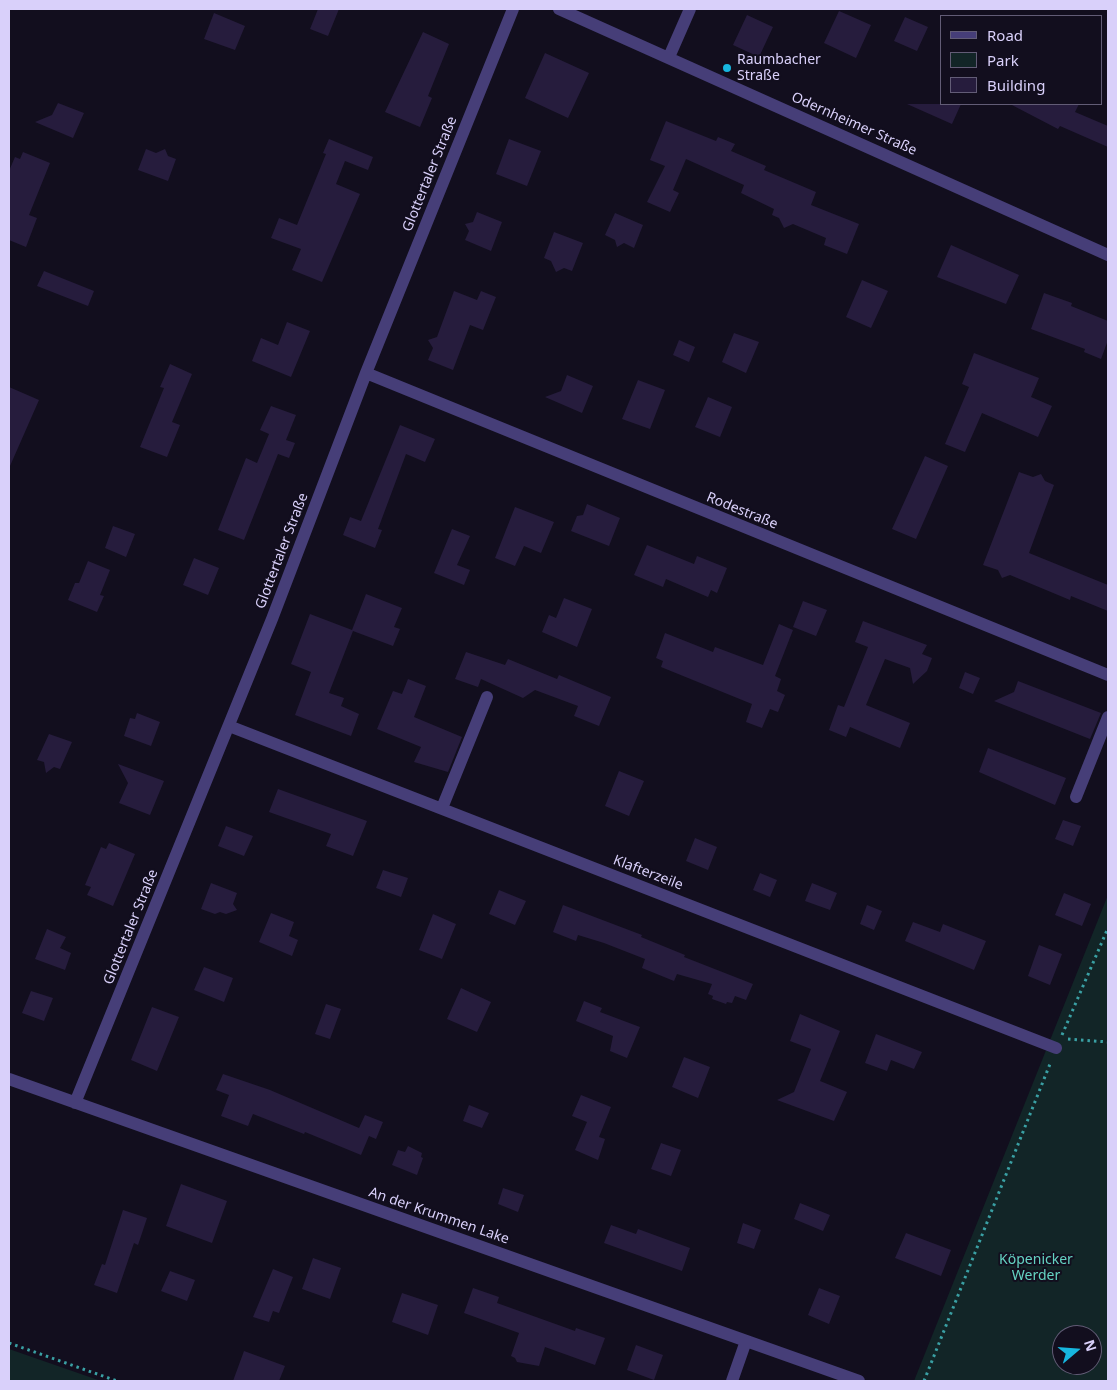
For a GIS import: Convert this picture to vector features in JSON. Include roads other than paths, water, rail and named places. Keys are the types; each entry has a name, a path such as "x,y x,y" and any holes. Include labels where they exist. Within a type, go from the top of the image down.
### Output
{"street":[{"name":"Glottertaler Straße","path":"75,1103 229,726 366,374 513,9"},
{"name":"Odernheimer Straße","path":"559,9 1108,255"},
{"path":"669,57 690,9"},
{"name":"Rodestraße","path":"366,374 1108,675"},
{"path":"442,808 487,697"},
{"path":"1076,797 1108,717"},
{"name":"Klafterzeile","path":"229,726 1056,1048"},
{"name":"An der Krummen Lake","path":"9,1079 859,1381"},
{"path":"732,1381 746,1341"}],"place":[{"name":"Raumbacher Straße","path":"727,68"}],"park label":[{"name":"Köpenicker Werder","path":"1036,1268"}]}
